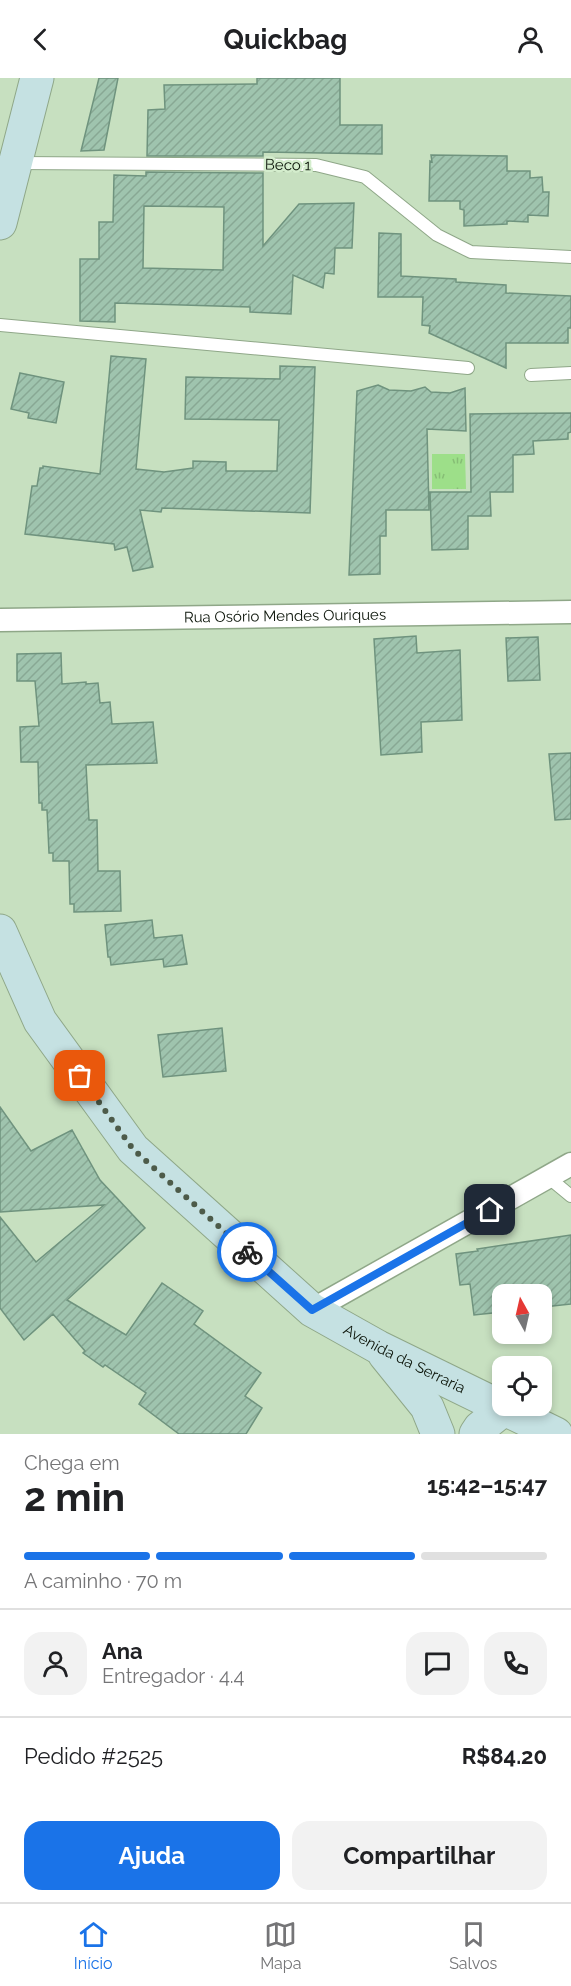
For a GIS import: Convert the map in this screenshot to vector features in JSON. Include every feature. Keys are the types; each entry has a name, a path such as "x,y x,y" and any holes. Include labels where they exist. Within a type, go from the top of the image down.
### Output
{"main road":[{"path":"0,223 37,78"},
{"name":"Avenida da Serraria","path":"0,931 40,1021 133,1149 312,1310 378,1347 492,1403"},
{"path":"378,1347 427,1407 438,1434"},
{"path":"476,1434 495,1416"},
{"name":"Avenida da Serraria","path":"519,1416 556,1434"}],"street":[{"name":"Rua Osório Mendes Ouriques","path":"0,620 571,612"},
{"path":"312,1310 571,1164"}],"lane":[{"name":"Beco 1","path":"15,163 315,165 365,177 438,235 471,252 571,257"},
{"path":"0,326 468,368"},
{"path":"531,375 571,373"},
{"path":"548,1177 571,1196"}],"green space":[{"path":"432,454 465,454 466,489 432,489"}],"building":[{"path":"99,78 118,78 104,150 81,151"},
{"path":"257,78 340,78 340,125 382,125 382,154 263,152 263,156 147,156 148,110 165,109 164,85 257,84"},
{"path":"431,155 507,156 507,171 530,171 530,178 542,177 543,192 549,192 548,216 528,215 528,222 507,221 507,224 464,226 464,210 460,209 460,201 429,201"},
{"path":"146,172 263,173 263,246 299,204 354,203 352,248 335,248 334,274 325,273 323,288 293,275 291,314 250,312 250,307 115,303 115,322 80,321 80,259 99,259 99,222 113,222 114,175 146,176","holes":["144,206 224,207 223,270 143,268"]},
{"path":"379,233 401,234 401,276 506,285 506,293 571,296 571,328 568,328 568,343 506,343 506,368 429,333 430,326 422,325 423,297 378,297"},
{"path":"111,356 146,359 136,469 164,472 193,468 193,461 226,462 226,471 277,471 279,420 185,419 186,377 280,379 280,366 315,367 310,513 162,508 161,512 140,510 153,567 133,571 127,547 115,550 114,544 25,534 32,486 37,486 40,468 43,466 100,474"},
{"path":"20,373 64,382 56,423 28,418 29,413 11,409"},
{"path":"378,385 389,390 411,391 425,387 431,392 450,393 465,388 466,431 427,429 429,510 386,510 386,536 380,536 380,574 349,575 357,391"},
{"path":"571,413 571,432 568,433 568,439 533,441 534,454 513,455 513,492 490,492 491,516 468,516 468,549 432,550 430,492 471,492 470,414"},
{"path":"416,636 417,653 460,650 462,720 421,722 422,752 381,755 374,639"},
{"path":"538,637 540,680 508,681 506,638"},
{"path":"61,653 62,684 98,683 100,703 110,702 112,724 153,722 157,763 86,765 89,820 97,820 98,871 120,871 121,911 74,912 74,904 70,904 69,861 53,861 53,853 49,853 47,810 42,810 42,803 39,803 38,762 21,762 20,727 39,726 35,681 17,681 17,654"},
{"path":"571,753 571,819 555,820 549,754"},
{"path":"152,920 154,938 182,935 187,964 164,967 163,959 111,965 105,925"},
{"path":"222,1028 226,1071 163,1077 158,1035"},
{"path":"0,1107 31,1151 72,1130 100,1180 145,1228 67,1300 126,1335 162,1283 203,1311 194,1324 261,1373 245,1396 262,1408 246,1434 179,1434 139,1404 146,1393 83,1353 85,1351 53,1314 24,1340 0,1308 0,1217 36,1262 104,1205 0,1212"},
{"path":"571,1235 571,1304 552,1306 552,1284 492,1284 492,1313 474,1315 470,1284 460,1285 456,1254 478,1251 477,1249"}],"way so far":[{"path":"80,1076 133,1149 247,1252"}],"route":[{"path":"247,1252 312,1310 490,1210"}]}
